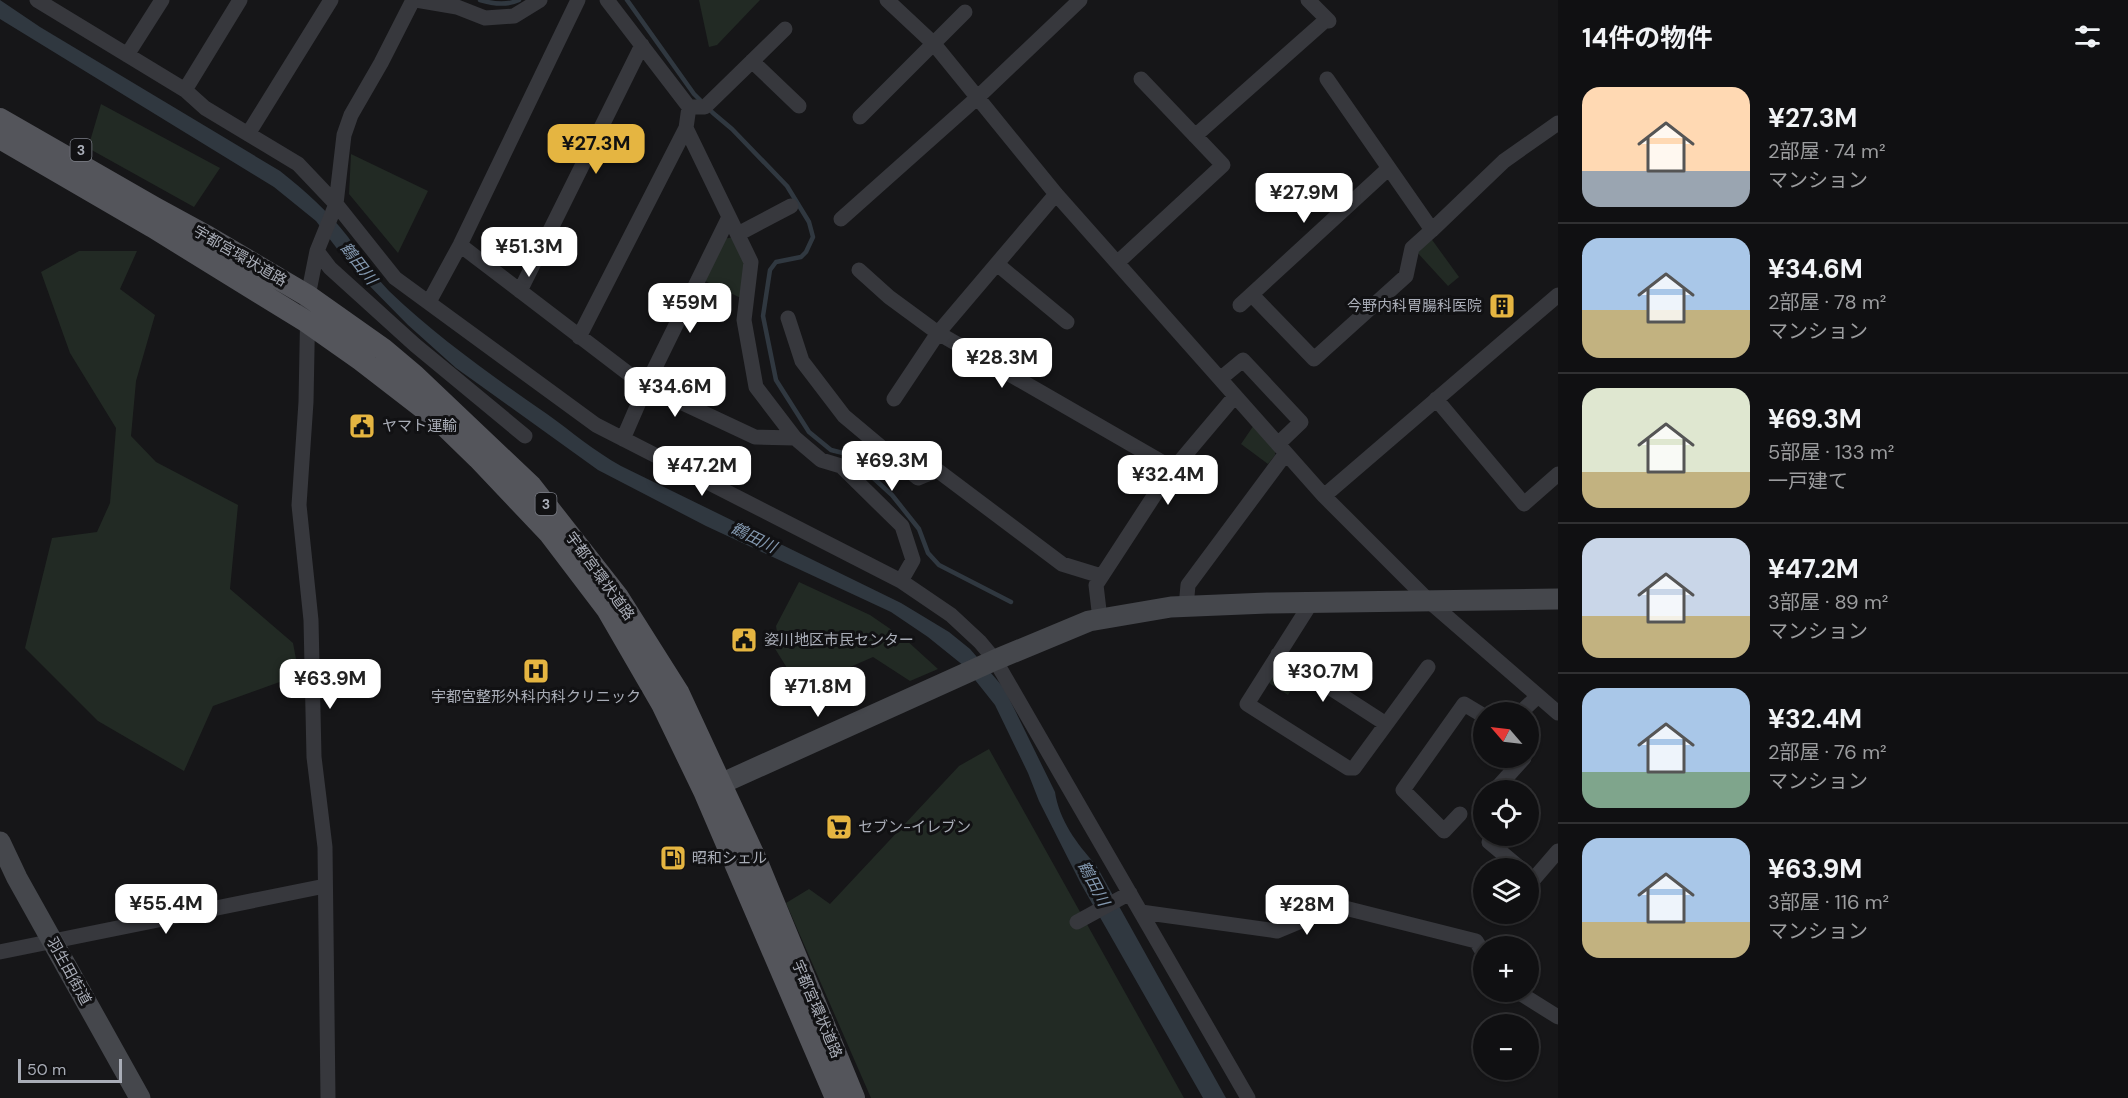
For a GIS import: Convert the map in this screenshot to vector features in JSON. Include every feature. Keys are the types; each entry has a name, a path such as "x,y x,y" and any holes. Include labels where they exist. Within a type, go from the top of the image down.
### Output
{"main road":[{"name":"3","path":"0,101 124,176 154,218"},
{"name":"宇都宮環状道路","path":"0,118 154,218 361,360 440,421 516,496 550,534 607,609 757,862 854,1098"},
{"name":"宇都宮環状道路","path":"0,138 154,218 208,237 309,296 383,349 416,376 531,486 618,597 678,692 713,787 836,1098"},
{"name":"3","path":"0,148 107,209 154,218"}],"street":[{"path":"37,0 185,90 205,108 298,164 336,204 395,278 596,425 901,581 951,615 980,642 995,660 1126,895 1141,912 1248,1098"},
{"path":"127,55 162,0"},
{"path":"185,90 240,0"},
{"path":"248,134 331,0"},
{"path":"328,1098 325,847 314,757 311,620 299,505 306,402 307,322 317,251 336,204 344,135 351,115 414,0 458,7 485,18 514,16 540,0"},
{"path":"429,302 460,245 578,0"},
{"path":"579,337 686,128 689,107 607,0"},
{"path":"886,0 934,44 1056,194 1324,496 1430,602 1558,713"},
{"path":"841,219 978,97 1080,0"},
{"path":"1195,136 1328,20 1308,0"},
{"path":"860,117 965,12"},
{"path":"689,107 705,106 785,29"},
{"path":"520,291 642,45"},
{"path":"752,61 799,106"},
{"path":"1117,263 1223,165 1141,79"},
{"path":"1327,79 1432,230"},
{"path":"1389,168 1246,300 1314,358 1406,276 1412,248 1504,161 1558,123"},
{"path":"686,128 751,262 744,320 756,387 795,438 821,460 842,466 902,526 913,560 901,581"},
{"path":"894,399 938,333 1056,194"},
{"path":"738,234 791,206"},
{"path":"623,438 729,217"},
{"path":"460,245 646,387 754,438 795,438"},
{"path":"317,251 330,268 415,345 525,436"},
{"path":"997,264 1067,322"},
{"path":"859,270 889,297 938,333 1174,469"},
{"path":"1324,496 1558,295"},
{"path":"788,318 802,361 844,416 918,478 937,470 1062,564 1101,576"},
{"path":"1186,607 1188,585 1301,422 1243,360 1220,379"},
{"path":"1100,619 1096,585 1101,576 1174,469 1235,396"},
{"path":"1436,399 1524,504 1558,474"},
{"path":"713,787 995,660 1089,621 1171,607 1558,599"},
{"path":"1311,603 1247,704 1351,770 1428,667"},
{"path":"1278,654 1386,724"},
{"path":"1532,702 1538,696"},
{"path":"1460,814 1444,831 1403,790 1464,704 1473,709"},
{"path":"1504,780 1515,768"},
{"name":"羽生田街道","path":"0,842 17,878 140,1098"},
{"path":"1494,846 1508,858"},
{"path":"1539,873 1558,851"},
{"path":"0,952 326,886"},
{"path":"1081,920 1126,895"},
{"path":"1141,912 1277,931 1337,906 1473,940"},
{"path":"1534,1002 1558,1017"}],"shaded area":[{"path":"699,0 760,0 717,45 709,47"},
{"path":"101,104 220,168 194,207 88,148"},
{"path":"351,154 428,191 398,253 349,194"},
{"path":"734,237 749,264 745,300 703,280 723,239"},
{"path":"1430,237 1459,277 1448,286 1415,250"},
{"path":"79,251 137,251 120,289 155,315 136,381 131,436 156,462 238,505 230,589 293,643 299,675 213,706 184,771 98,721 25,648 52,538 97,532 110,503 116,428 70,353 41,272"},
{"path":"1254,425 1275,447 1275,455 1268,464 1241,444"},
{"path":"799,582 870,615 905,639 938,669 910,681 873,657 800,689 774,647 778,638 776,626"},
{"path":"1284,669 1299,677 1288,695 1269,683 1275,671"},
{"path":"989,749 1184,1098 871,1098 786,903 809,889 830,904 959,766"}],"water":[{"name":"鶴田川","path":"0,0 40,27 280,171 332,219 378,278 407,308 465,356 602,454 621,466 901,603 949,632 970,649 1004,688 1055,792 1065,822 1082,849 1096,865 1226,1098 1203,1098 1081,884 1039,801 995,705 964,666 928,637 891,612 706,526 598,470 456,368 408,325 351,267 316,221 274,187 0,19"}],"waterway":[{"path":"480,0 500,4 519,0"},
{"path":"627,0 694,94 732,129 787,186 809,222 813,237 806,252 801,257 776,262 770,270 763,316 776,380 809,432 831,450 847,454 892,495 919,529 928,553 939,565 1011,602"}],"place":[{"name":"今野内科胃腸科医院","path":"1502,306"},
{"name":"ヤマト運輸","path":"362,426"},
{"name":"姿川地区市民センター","path":"744,640"},
{"name":"宇都宮整形外科内科クリニック","path":"536,671"},
{"name":"セブン-イレブン","path":"839,827"},
{"name":"昭和シェル","path":"673,858"}]}
